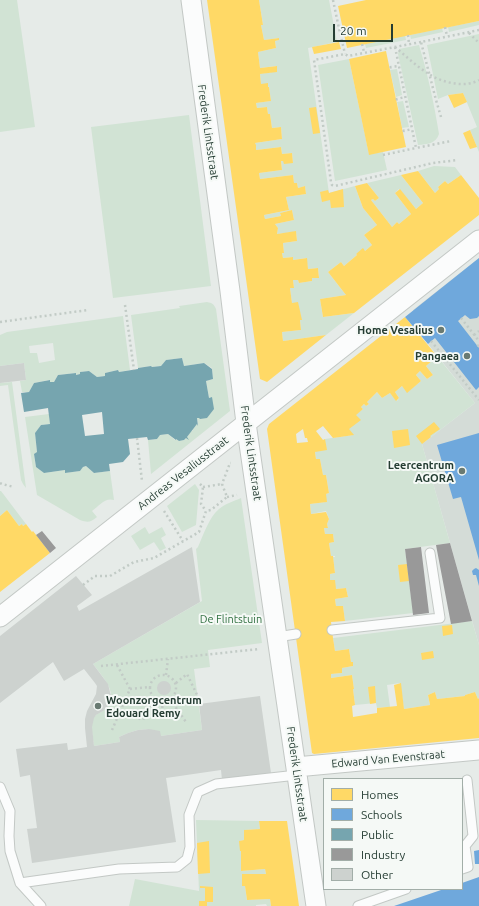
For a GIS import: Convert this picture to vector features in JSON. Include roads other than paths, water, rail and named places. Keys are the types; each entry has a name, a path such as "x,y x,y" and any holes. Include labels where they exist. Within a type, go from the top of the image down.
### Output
{"street":[{"name":"Frederik Lintsstraat","path":"191,0 230,291 246,424 316,906"},
{"name":"Andreas Vesaliusstraat","path":"0,617 148,489 188,470 479,240"},
{"name":"Edward Van Evenstraat","path":"297,771 479,750"}],"lane":[{"path":"332,630 440,618 430,553"},
{"path":"278,642 296,634"},
{"path":"20,883 119,869 177,867 187,859 190,847 189,815 198,792 216,784 297,771"},
{"path":"463,869 468,867 465,846 473,836 467,780"},
{"path":"0,787 10,811 10,851 20,883 41,906"},
{"path":"358,906 403,890"}],"place":[{"name":"Home Vesalius","path":"441,330"},
{"name":"Pangaea","path":"467,356"},
{"name":"Leercentrum AGORA","path":"462,471"},
{"name":"Woonzorgcentrum Edouard Remy","path":"98,706"}],"park label":[{"name":"De Flintstuin","path":"231,619"}]}
